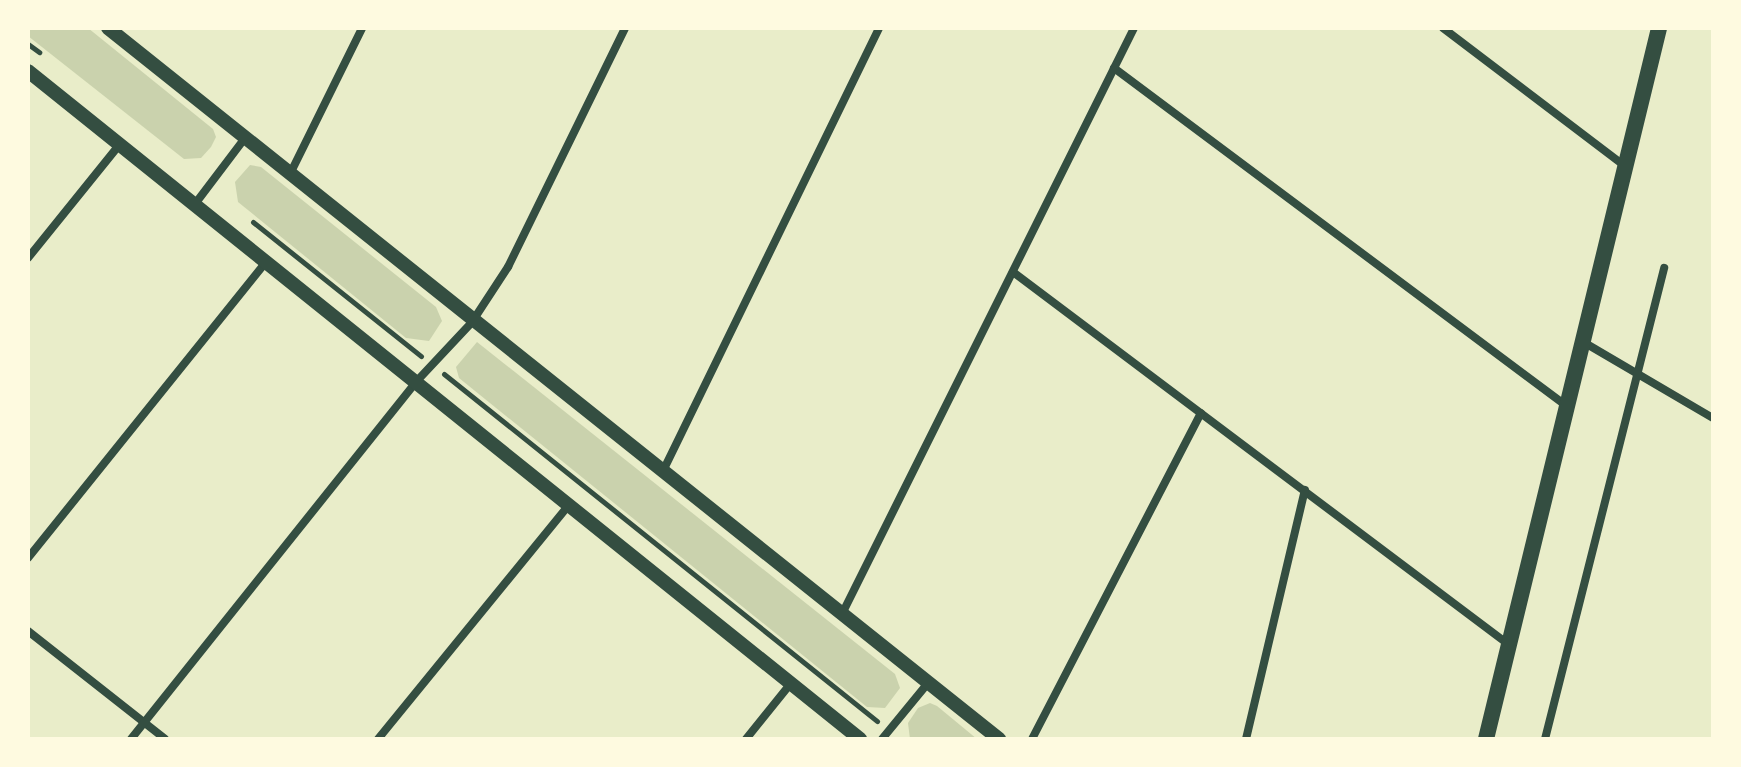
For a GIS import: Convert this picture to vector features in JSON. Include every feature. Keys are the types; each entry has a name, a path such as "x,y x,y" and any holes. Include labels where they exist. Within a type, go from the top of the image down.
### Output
{"main road":[{"path":"1486,739 1585,343 1659,28"}],"street":[{"path":"290,174 362,28"},
{"path":"131,739 415,383 472,322 508,267 625,28"},
{"path":"662,472 879,28"},
{"path":"842,615 1134,28"},
{"path":"1443,28 1626,166"},
{"path":"112,29 472,322 999,739"},
{"path":"1114,68 1568,408"},
{"path":"28,71 860,739"},
{"path":"195,204 245,138"},
{"path":"28,258 120,144"},
{"path":"28,558 267,261"},
{"path":"1545,739 1635,370 1664,268"},
{"path":"1013,272 1509,645"},
{"path":"1585,343 1713,418"},
{"path":"1032,739 1201,413"},
{"path":"1246,739 1305,490"},
{"path":"378,739 569,505"},
{"path":"28,631 165,739"},
{"path":"746,739 791,683"},
{"path":"882,739 928,683"}],"path":[{"path":"28,44 52,63"},
{"path":"244,215 889,731"}],"green space":[{"path":"28,28 88,28 213,129 216,137 211,147 201,158 184,159 28,36"},
{"path":"250,165 261,167 436,307 442,321 429,341 406,338 238,202 235,182"},
{"path":"477,342 895,674 900,688 885,708 867,707 459,378 456,367"},
{"path":"930,703 977,739 910,739 908,723 918,708"}]}
